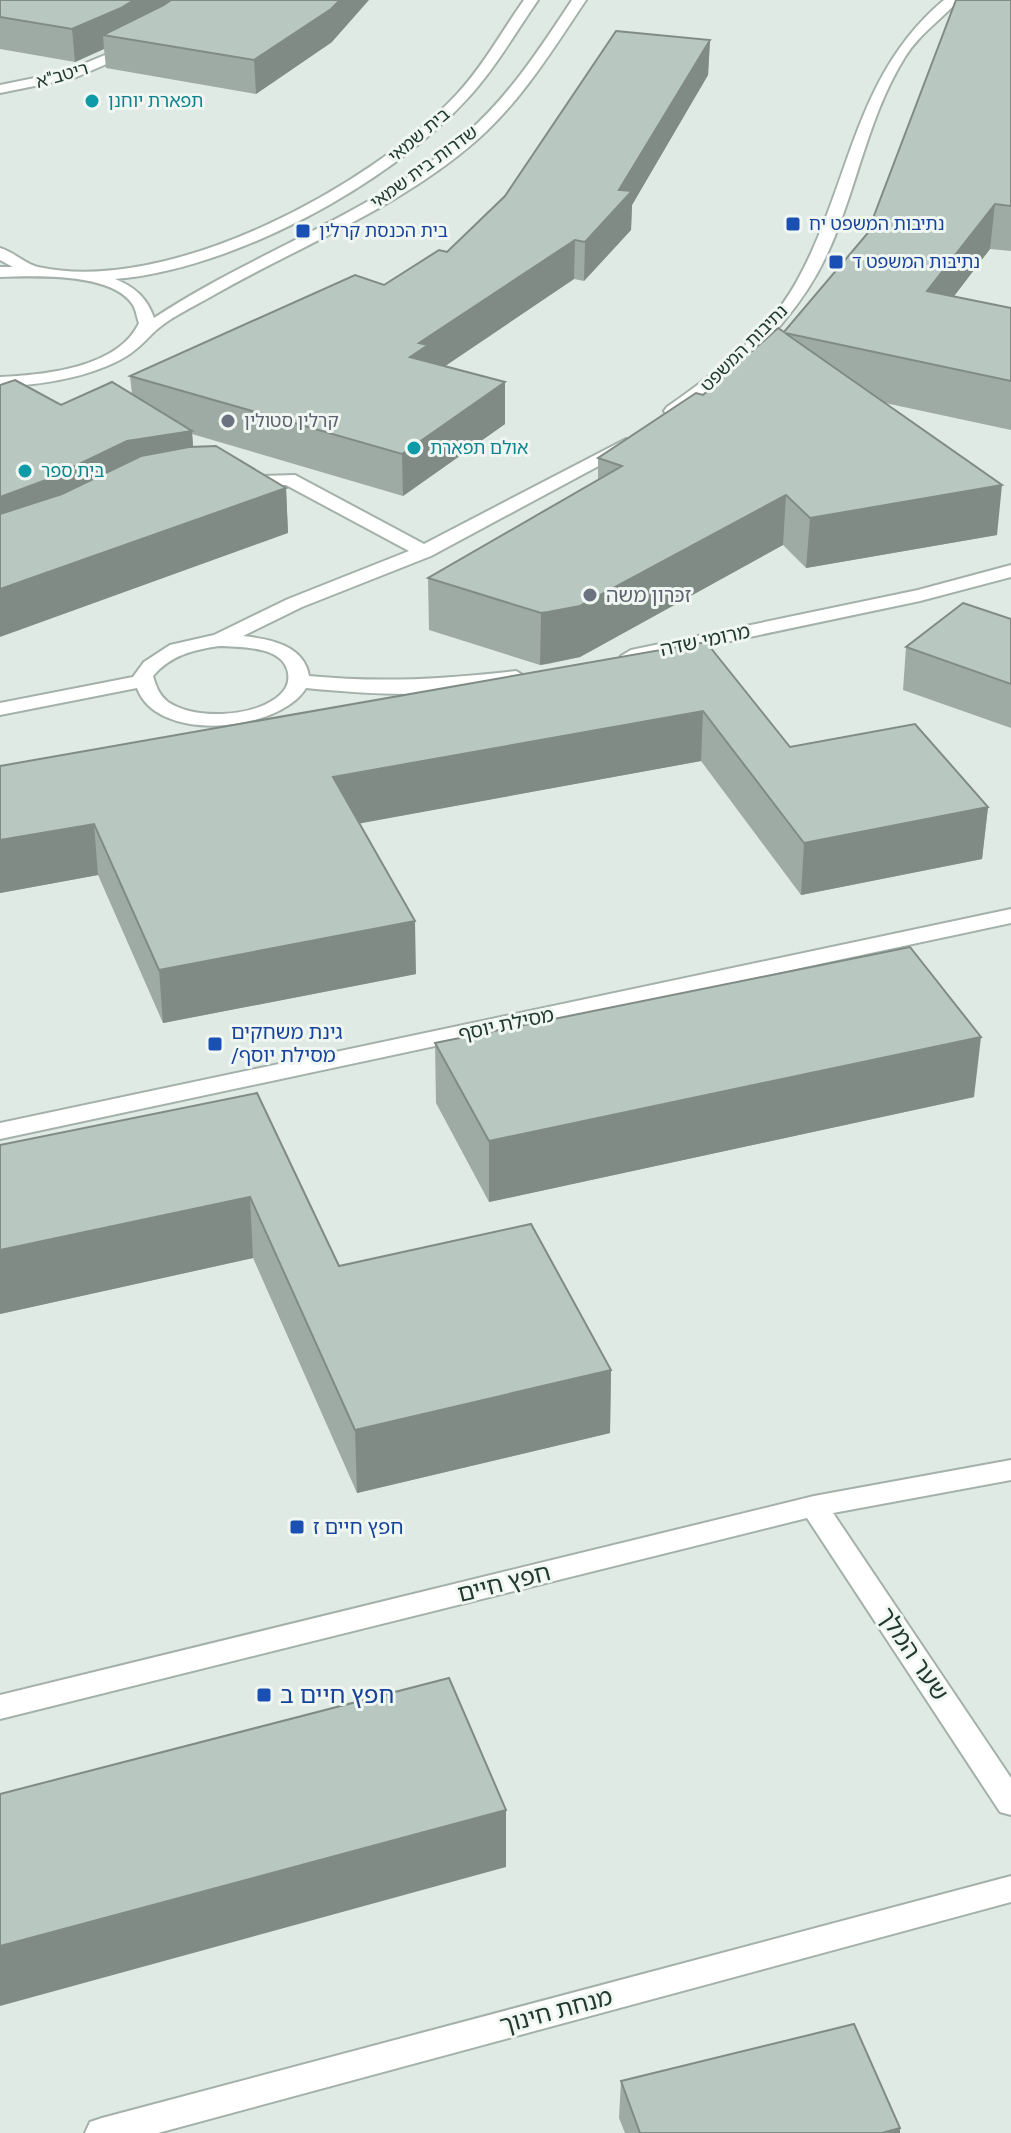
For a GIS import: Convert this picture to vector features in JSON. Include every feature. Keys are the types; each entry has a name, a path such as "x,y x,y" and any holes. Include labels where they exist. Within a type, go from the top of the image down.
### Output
{"street":[{"name":"בית שמאי","path":"80,276 120,274 172,265 270,227 377,169 416,142 463,95 531,0"},
{"name":"שדרות בית שמאי","path":"0,382 44,379 108,360 202,295 372,206 470,139 524,83 579,0"},
{"name":"נתיבות המשפט","path":"658,421 699,394 784,311 805,284 890,67 919,26 952,0"},
{"name":"ריטב\"א","path":"0,89 36,84 85,70 151,36"},
{"path":"0,253 32,271"},
{"path":"0,272 32,271 80,276 126,291 141,304 147,318 143,333"},
{"path":"219,640 267,646 287,655 298,667 299,681 292,695 278,705 255,714 224,719 196,718 172,712 153,702 144,690 143,675 153,661 171,650 219,640 295,603 424,552 615,452 635,437"},
{"path":"220,482 289,479 424,552"},
{"name":"מרומי שדה","path":"610,660 920,595 1011,571"},
{"path":"299,681 362,687 430,687 533,675"},
{"path":"0,709 143,681"},
{"name":"מסילת יוסף","path":"0,1131 1011,916"},
{"name":"חפץ חיים","path":"0,1707 814,1506 1011,1470"},
{"name":"שער המלך","path":"814,1506 1011,1803"},
{"name":"מנחת חינוך","path":"102,2133 1011,1889"}],"building":[{"path":"0,0 134,0 72,29 0,17"},
{"path":"171,0 340,0 254,60 103,35"},
{"path":"956,0 1011,0 1011,206 995,204 927,291 1011,308 1011,381 785,333 1002,485 810,518 786,495 580,606 548,612 541,613 428,578 622,466 598,458 696,393 703,395 778,328 784,332 867,234"},
{"path":"616,31 710,40 619,190 632,191 585,242 575,240 419,343 428,345 410,357 505,382 402,454 130,376 355,275 384,285 439,250 447,252 505,196"},
{"path":"15,380 61,405 112,382 192,431 127,441 46,480 0,497 0,385"},
{"path":"216,446 286,488 0,589 0,514 62,494 141,456 189,447"},
{"path":"963,603 1011,619 1011,684 906,647"},
{"path":"706,642 790,747 915,724 988,807 804,843 703,711 333,777 415,921 159,970 94,824 0,840 0,766"},
{"path":"910,947 981,1037 489,1141 435,1043"},
{"path":"257,1093 339,1266 531,1224 611,1370 355,1430 250,1197 0,1250 0,1145"},
{"path":"449,1678 506,1810 0,1946 0,1794"},
{"path":"854,2024 900,2128 882,2133 640,2133 621,2081"}],"place":[{"name":"תפארת יוחנן","path":"92,101"},
{"name":"נתיבות המשפט יח","path":"793,224"},
{"name":"בית הכנסת קרלין","path":"303,231"},
{"name":"נתיבות המשפט ד","path":"836,262"},
{"name":"קרלין סטולין","path":"228,421"},
{"name":"אולם תפארת","path":"414,448"},
{"name":"בית ספר","path":"25,471"},
{"name":"זכרון משה","path":"590,595"},
{"name":"גינת משחקים /מסילת יוסף","path":"215,1044"},
{"name":"חפץ חיים ז","path":"297,1527"},
{"name":"חפץ חיים ב","path":"264,1695"}]}
